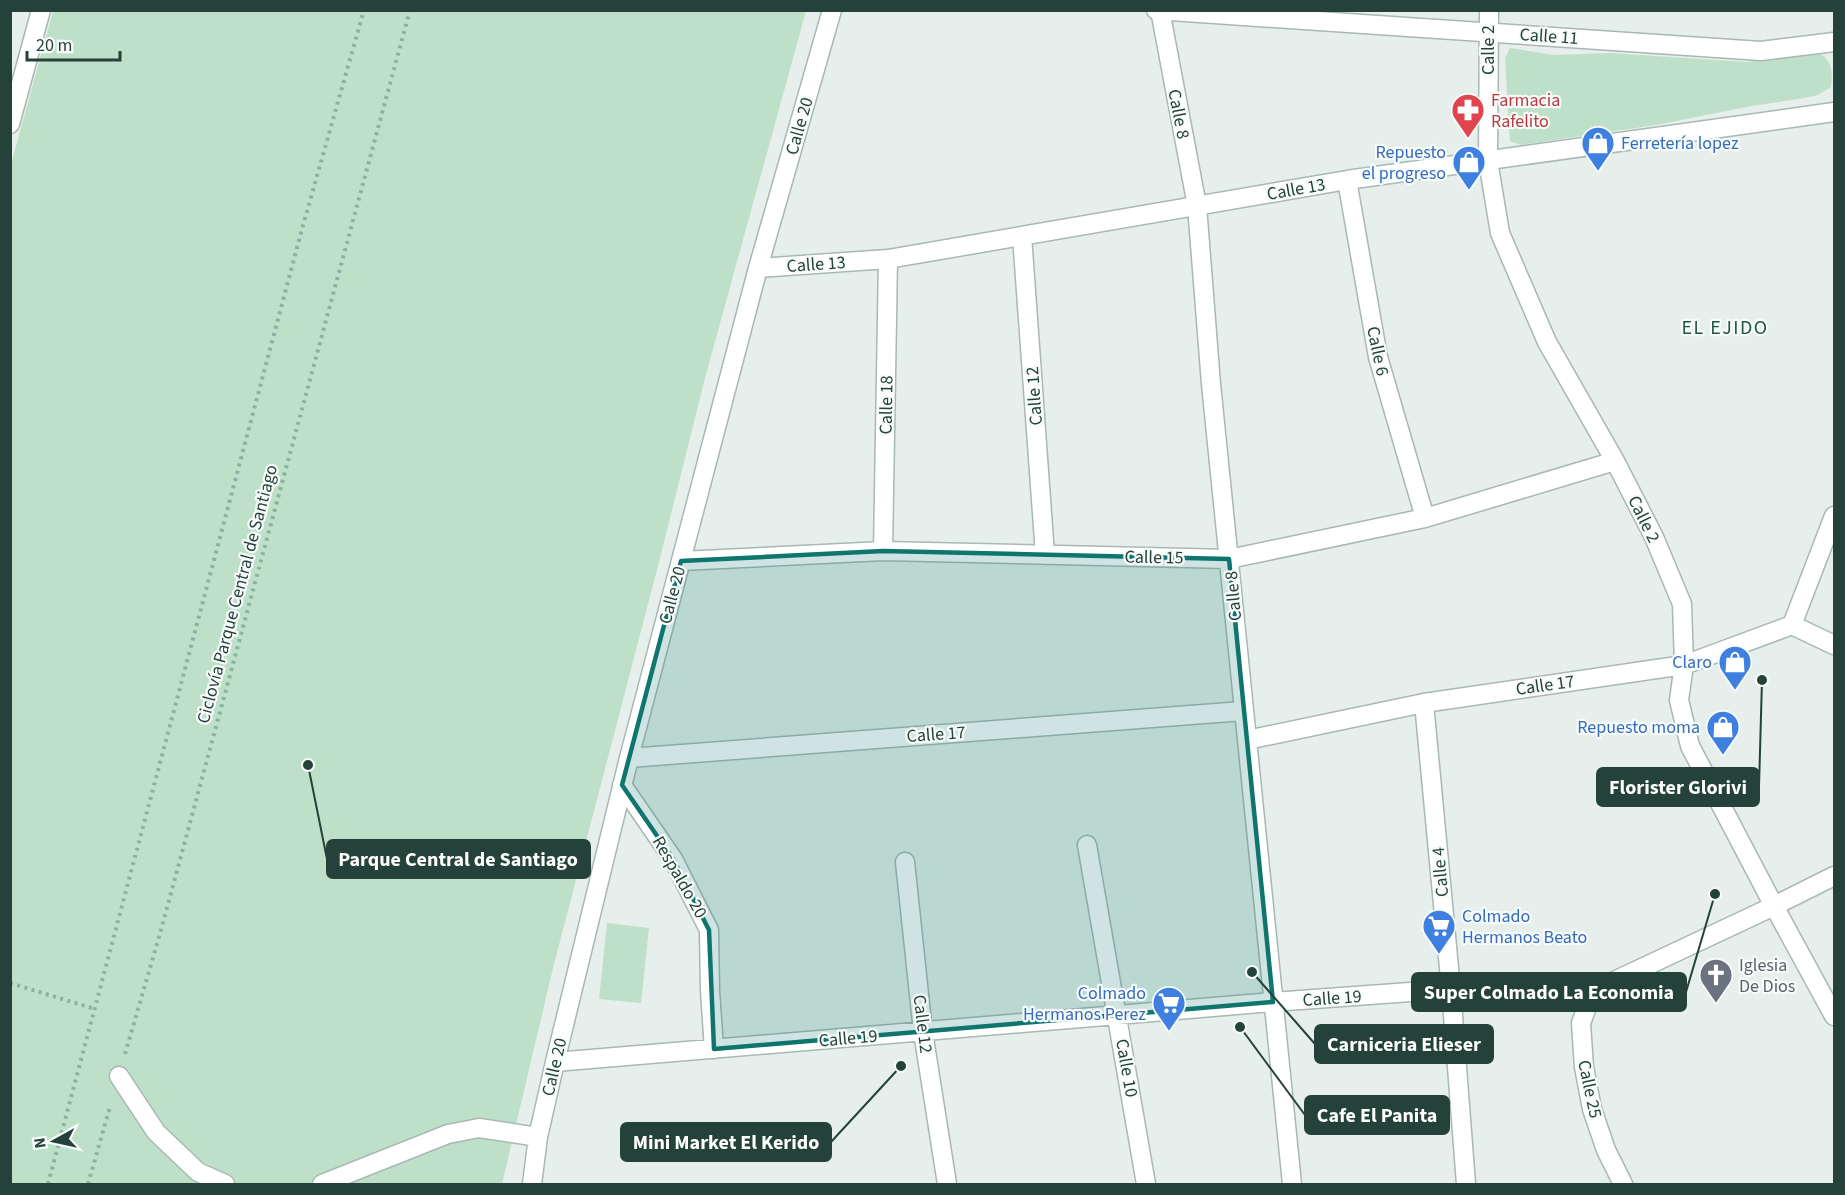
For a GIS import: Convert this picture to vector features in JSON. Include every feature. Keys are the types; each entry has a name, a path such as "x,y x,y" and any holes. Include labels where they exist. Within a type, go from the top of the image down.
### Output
{"street":[{"path":"10,124 41,10"},
{"name":"Calle 20","path":"532,1185 538,1137 622,785 758,268 832,10"},
{"name":"Calle 2","path":"1489,10 1488,161 1500,233 1547,342 1615,461 1654,537 1682,604 1684,665 1678,700 1690,746 1834,1016"},
{"name":"Calle 11","path":"1159,11 1488,31 1761,51 1834,42"},
{"name":"Calle 8","path":"1159,11 1197,206 1211,384 1292,1185"},
{"name":"Calle 13","path":"758,268 888,259 1347,180 1834,112"},
{"name":"Calle 6","path":"1347,180 1378,357 1425,518"},
{"name":"Calle 12","path":"1022,236 1045,555"},
{"name":"Calle 18","path":"883,551 888,259"},
{"name":"Calle 15","path":"681,561 883,551 1229,559 1425,518 1615,461"},
{"path":"1834,521 1792,625 1834,645"},
{"name":"Calle 17","path":"1247,740 1424,703 1684,665 1792,625"},
{"name":"Calle 4","path":"1424,703 1451,989 1466,1185"},
{"name":"Calle 17","path":"629,758 1243,711"},
{"name":"Respaldo 20","path":"622,785 674,859 710,930 710,991 714,1049"},
{"name":"Calle 10","path":"1087,845 1146,1185"},
{"name":"Calle 12","path":"905,862 923,1032 947,1185"},
{"name":"Calle 19","path":"555,1062 1451,989 1593,991 1834,876"},
{"name":"Calle 25","path":"1593,991 1581,1023 1584,1066 1592,1109 1606,1150 1623,1185"},
{"path":"118,1076 156,1132 198,1172 225,1185"},
{"path":"322,1185 448,1134 479,1128 538,1137"}],"path":[{"name":"Ciclovía Parque Central de Santiago","path":"48,1185 302,229 364,10"},
{"name":"Ciclovía Parque Central de Santiago","path":"88,1185 161,930 410,10"},
{"path":"10,983 95,1009"}],"highlighted area":[{"path":"883,551 1229,559 1273,1002 714,1049 709,930 673,859 622,785 681,561"}],"green space":[{"path":"53,11 806,11 705,378 553,968 502,1184 11,1184 10,168"},
{"path":"1510,48 1553,55 1610,53 1746,62 1818,52 1829,63 1832,76 1831,87 1818,95 1798,99 1656,125 1521,145 1510,141 1505,58"},
{"path":"607,923 649,928 641,1003 599,999"}],"place":[{"name":"Farmacia Rafelito","path":"1468,139"},
{"name":"Ferretería lopez","path":"1598,172"},
{"name":"Repuesto el progreso","path":"1469,191"},
{"name":"Florister Glorivi","path":"1762,680"},
{"name":"Claro","path":"1735,691"},
{"name":"Repuesto moma","path":"1723,756"},
{"name":"Parque Central de Santiago","path":"308,765"},
{"name":"Super Colmado La Economia","path":"1715,894"},
{"name":"Colmado Hermanos Beato","path":"1439,955"},
{"name":"Carniceria Elieser","path":"1252,972"},
{"name":"Iglesia De Dios","path":"1716,1004"},
{"name":"Cafe El Panita","path":"1240,1027"},
{"name":"Colmado Hermanos Perez","path":"1169,1032"},
{"name":"Mini Market El Kerido","path":"901,1066"}],"district":[{"name":"EL EJIDO","path":"1725,327"}]}
